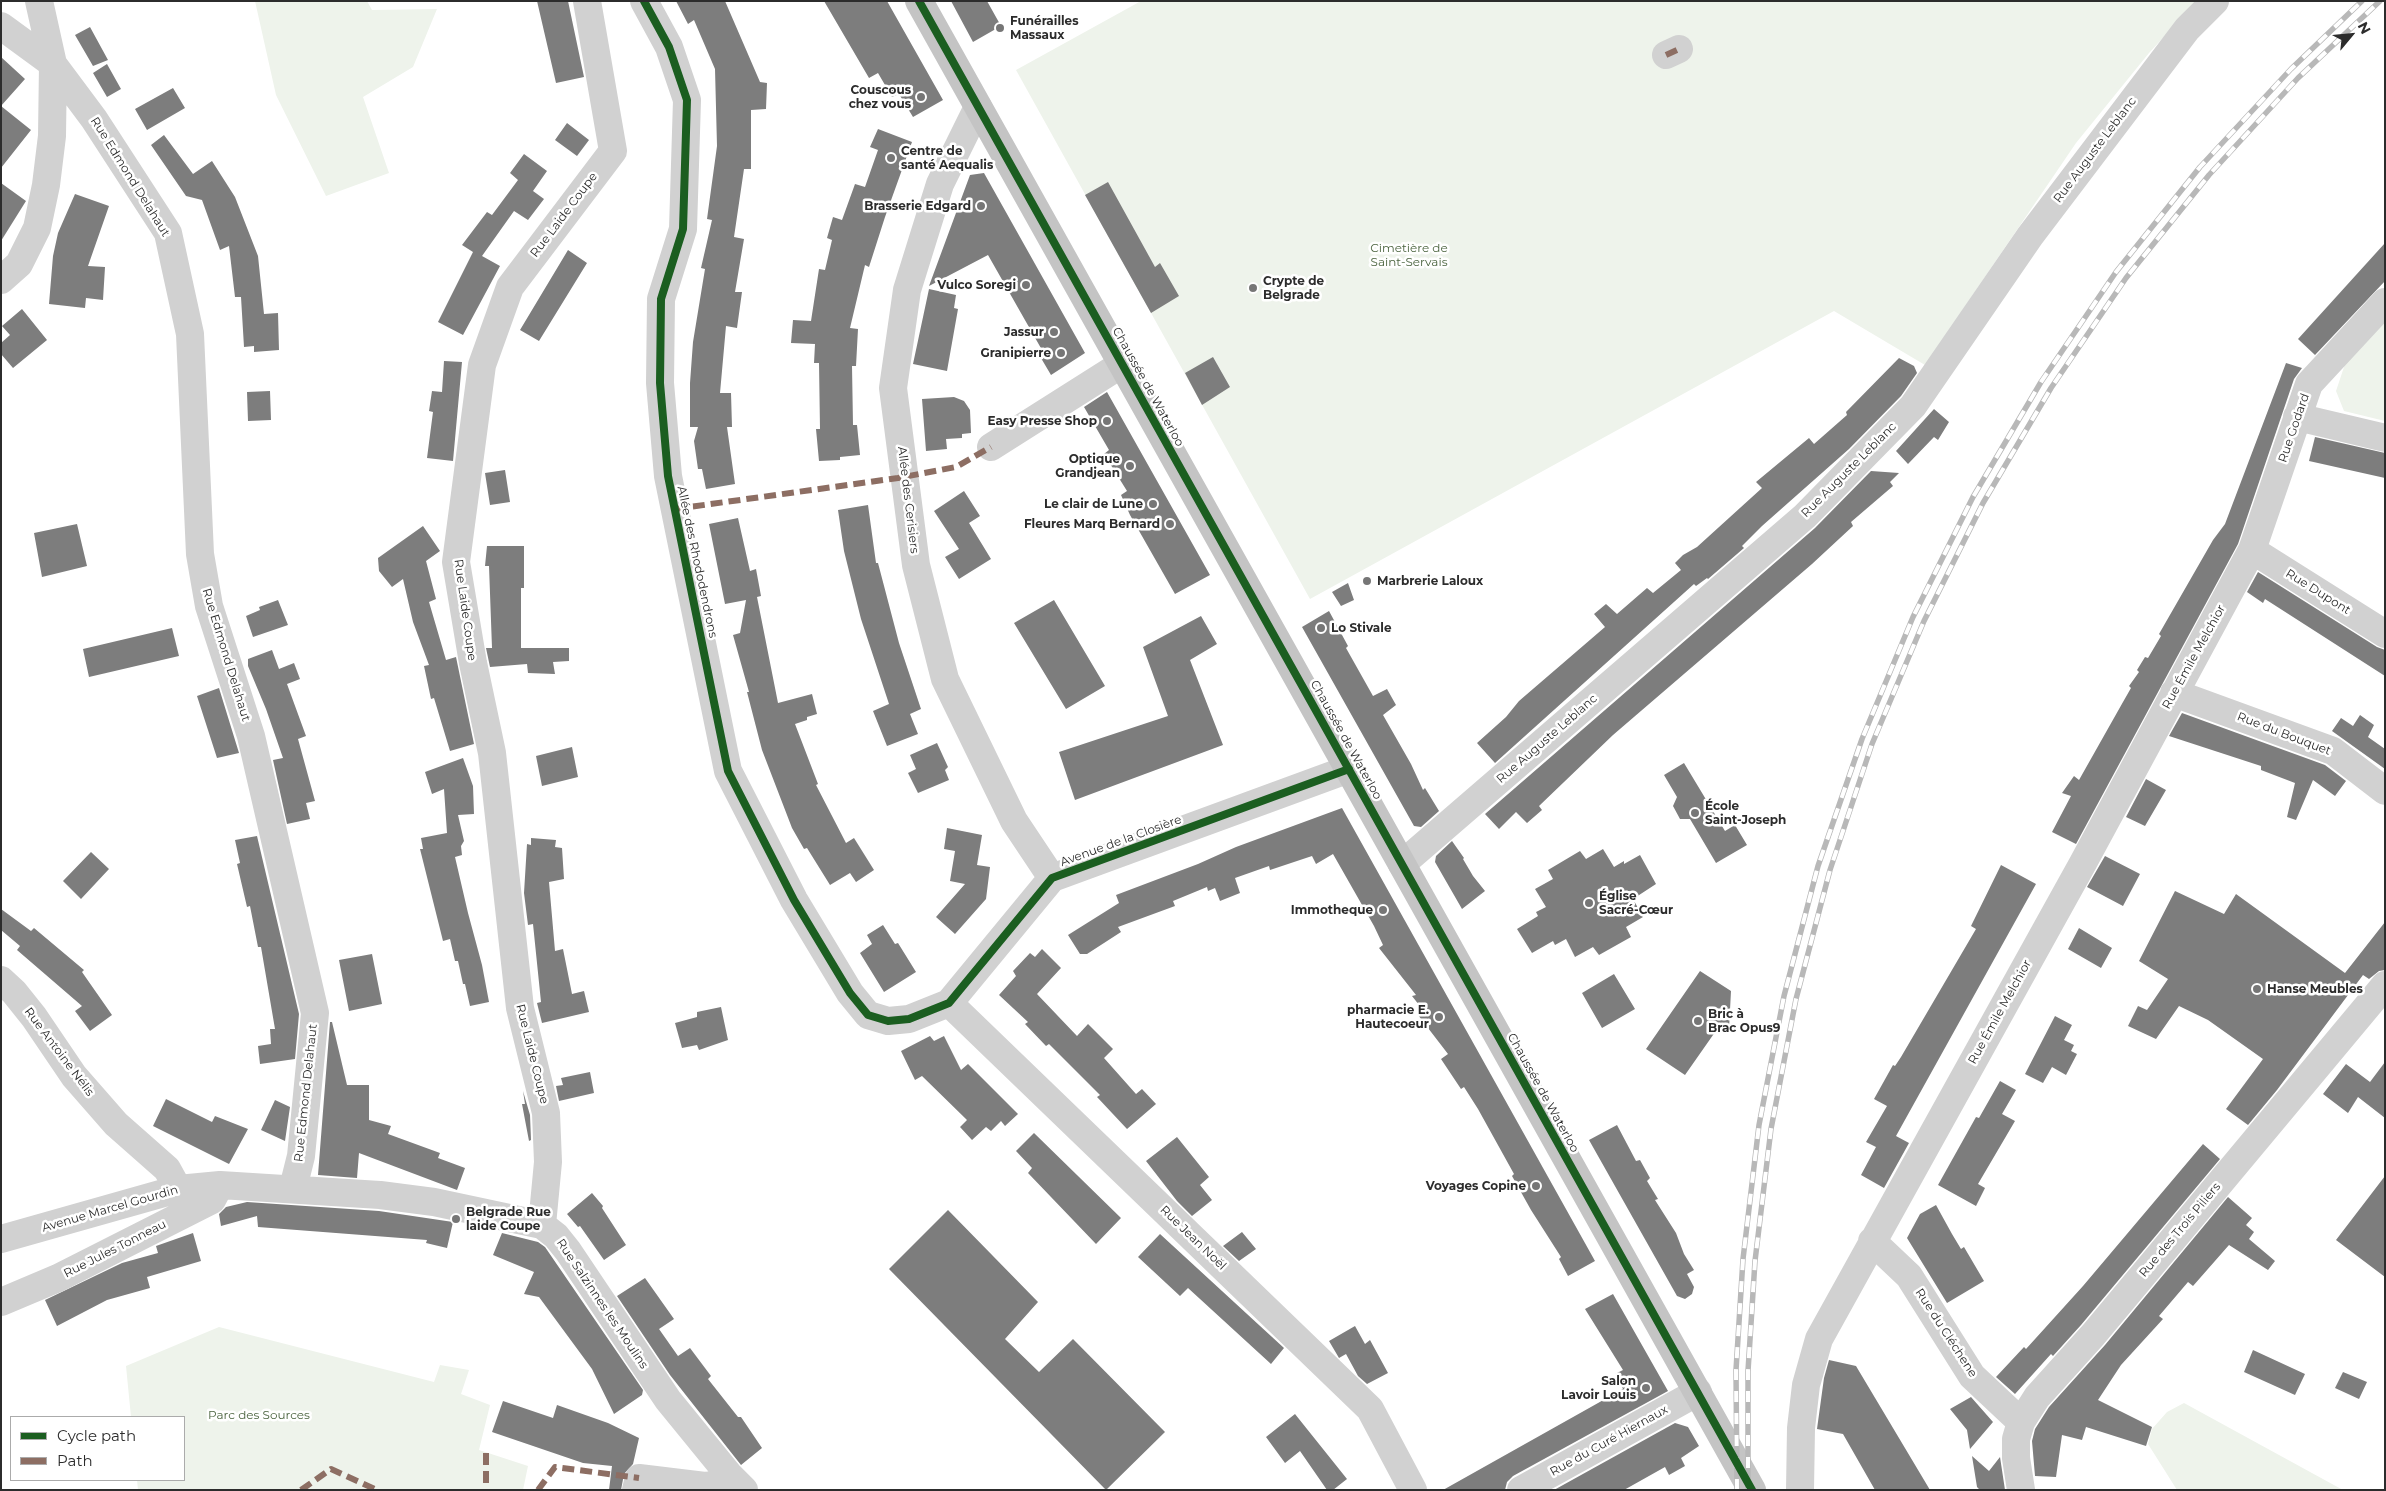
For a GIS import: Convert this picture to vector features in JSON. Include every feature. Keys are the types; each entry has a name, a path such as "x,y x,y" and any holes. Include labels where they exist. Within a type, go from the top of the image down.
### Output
{"main road":[{"name":"Chaussée de Waterloo","path":"919,1 1752,1490"}],"street":[{"name":"Rue Edmond Delahaut","path":"39,1 53,64 94,119 168,233 190,334 201,562 209,606 251,736 315,1013 301,1156 292,1188"},
{"name":"Rue Laide Coupe","path":"542,1225 548,1162 546,1112 520,1008 492,753 473,663 456,562 482,365 510,287 613,150 587,1"},
{"name":"Allée des Rhododendrons","path":"644,1 669,47 687,100 683,229 661,299 660,383 668,476 728,771 794,900 850,993 868,1015 888,1021 909,1020 949,1003"},
{"name":"Rue Auguste Leblanc","path":"1402,864 1805,516 1913,406 2030,236 2187,29 2215,1"},
{"path":"1,26 53,64 52,136 46,185 37,228 19,264 1,280"},
{"name":"Allée des Cerisiers","path":"978,106 940,184 907,290 894,388 916,565 944,678 1014,821 1052,878"},
{"name":"Rue Godard","path":"2252,550 2309,384 2385,302"},
{"path":"991,447 1122,364"},
{"path":"2297,417 2385,438"},
{"name":"Rue Dupont","path":"2252,550 2385,634"},
{"name":"Rue Émile Melchior","path":"1800,1490 1801,1428 1806,1385 1820,1339 1872,1241 2083,863 2252,550"},
{"name":"Rue du Bouquet","path":"2174,693 2332,751 2385,791"},
{"name":"Avenue de la Closière","path":"949,1003 1052,878 1349,769"},
{"name":"Rue Antoine Nélis","path":"1,980 14,992 34,1017 74,1076 116,1124 168,1169 178,1189"},
{"name":"Rue des Trois Piliers","path":"2022,1490 2016,1458 2016,1439 2021,1422 2037,1397 2093,1335 2385,984"},
{"name":"Rue Jean Noël","path":"949,1003 1370,1409 1413,1490"},
{"name":"Rue Salzinnes les Moulins","path":"220,1185 380,1195 434,1202 542,1225 556,1236 568,1251 668,1400 737,1483"},
{"name":"Avenue Marcel Gourdin","path":"1,1239 178,1189 220,1185"},
{"name":"Rue Jules Tonneau","path":"1,1302 58,1278 212,1200 220,1185"},
{"name":"Rue du Cléchene","path":"1872,1241 1909,1276 1972,1376 2021,1422"},
{"name":"Rue du Curé Hiernaux","path":"1525,1489 1698,1392"},
{"name":"Rue Salzinnes les Moulins","path":"636,1490 639,1478 705,1486 737,1483"}],"green space":[{"path":"255,1 367,1 372,10 437,9 413,67 363,97 389,173 326,196 276,95"},
{"name":"Cimetière de Saint-Servais","path":"1141,1 2197,1 2149,53 2076,143 1925,365 1834,311 1310,599 1016,70"},
{"path":"2385,321 2385,421 2344,411 2336,391 2345,364"},
{"name":"Parc des Sources","path":"219,1327 434,1382 440,1365 469,1370 461,1394 490,1405 479,1450 528,1466 523,1490 138,1490 137,1481 185,1481 185,1416 131,1416 126,1366"},
{"path":"2184,1403 2343,1490 2177,1490 2148,1444 2152,1429 2167,1412"}],"building":[{"path":"537,1 568,1 584,77 556,83"},
{"path":"676,1 725,1 760,82 767,83 766,109 751,110 751,169 744,169 734,237 744,239 735,292 742,292 737,328 726,326 720,393 731,393 732,427 727,427 735,484 706,489 702,469 698,469 694,441 698,427 690,427 690,383 693,342 705,269 701,268 712,220 707,219 717,146 715,69 694,20 688,24"},
{"path":"824,1 887,1 943,100 913,117 899,94 892,97 878,73 869,78"},
{"path":"951,1 987,1 1001,26 973,42"},
{"path":"90,27 108,60 93,66 75,35"},
{"path":"1,57 25,79 1,106"},
{"path":"107,64 121,89 107,97 93,73"},
{"path":"173,88 185,108 147,130 135,109"},
{"path":"1,106 31,130 1,168"},
{"path":"567,123 589,140 577,156 555,140"},
{"path":"878,129 912,142 869,267 865,265 850,328 858,329 856,366 852,366 853,425 857,425 860,455 840,457 840,460 819,461 816,429 820,429 819,363 814,363 815,344 791,343 793,320 811,321 819,269 825,270 832,240 827,238 833,217 842,220 855,184 865,187 878,150 870,147"},
{"path":"164,135 193,174 212,161 235,197 258,256 264,314 278,313 279,350 254,352 254,346 244,347 241,297 235,297 229,246 220,250 202,200 186,196 151,145"},
{"path":"524,154 547,171 533,191 544,199 528,220 514,211 482,256 500,266 463,335 438,322 473,252 462,245 487,212 492,215 518,180 510,173"},
{"path":"984,173 1085,353 1051,375 1038,353 1042,350 988,255 929,286 970,175"},
{"path":"1108,182 1155,267 1160,263 1179,296 1151,313 1085,195"},
{"path":"1,183 26,201 1,241"},
{"path":"75,194 109,206 88,266 105,267 103,300 86,298 85,308 49,304 53,256 58,233"},
{"path":"2385,243 2385,281 2315,355 2298,339"},
{"path":"568,250 587,263 539,341 520,330"},
{"path":"929,289 956,295 954,308 958,309 947,371 913,364"},
{"path":"22,309 47,340 13,368 1,354 1,343 10,335 2,326"},
{"path":"1213,357 1230,387 1202,405 1185,373"},
{"path":"1899,358 1914,366 1917,373 1901,396 1849,449 1762,526 1742,546 1744,548 1708,579 1696,586 1694,584 1495,763 1477,743 1506,717 1519,701 1605,627 1594,614 1606,604 1617,614 1647,588 1653,593 1681,570 1675,563 1683,555 1697,547 1762,488 1756,482 1809,438 1814,444 1847,415 1846,412"},
{"path":"444,361 462,362 453,461 427,458 433,412 429,411 432,391 442,392"},
{"path":"2286,363 2302,368 2294,379 2238,544 2076,844 2052,832 2071,796 2062,793 2074,776 2079,780 2131,688 2129,686 2139,672 2137,670 2145,657 2148,658 2161,636 2159,634 2213,540 2225,524"},
{"path":"270,391 271,420 248,421 247,392"},
{"path":"1107,392 1210,575 1175,594 1130,515 1121,495 1127,491 1104,454 1109,450 1084,407"},
{"path":"954,397 964,401 970,410 971,433 962,434 962,438 946,439 947,449 926,451 922,399"},
{"path":"1934,409 1949,422 1938,440 1934,437 1908,464 1896,451"},
{"path":"2315,437 2385,453 2385,478 2309,461"},
{"path":"505,470 510,502 490,505 485,473"},
{"path":"1871,471 1899,473 1890,482 1893,486 1851,522 1853,526 1812,564 1613,735 1539,806 1542,810 1527,823 1516,812 1499,829 1485,814 1815,528"},
{"path":"964,491 980,516 969,523 991,559 959,579 945,557 959,549 934,511"},
{"path":"868,505 876,563 878,563 899,643 921,709 910,714 918,734 887,746 873,711 889,704 861,619 844,551 838,510"},
{"path":"738,518 750,571 756,569 761,596 757,597 778,703 812,694 817,714 795,724 818,784 816,785 846,843 854,838 874,870 856,882 850,873 830,885 807,848 804,849 792,828 762,750 747,692 749,692 733,635 740,633 746,600 725,604 709,524"},
{"path":"77,524 87,566 42,577 34,533"},
{"path":"423,526 440,551 426,561 436,599 429,602 446,660 456,657 474,744 450,751 434,698 431,699 424,666 429,665 413,622 403,579 392,587 379,571 378,558"},
{"path":"487,546 524,546 524,588 521,588 521,648 569,648 569,661 553,662 555,674 528,673 527,664 490,667 486,648 492,648 489,566 485,566"},
{"path":"2258,572 2377,647 2385,650 2385,676 2265,599 2263,603 2247,592"},
{"path":"1348,583 1354,600 1341,606 1332,592"},
{"path":"278,600 288,625 253,637 246,616 260,610 259,607"},
{"path":"1054,600 1105,686 1066,709 1014,623"},
{"path":"1329,611 1348,646 1346,648 1373,696 1387,689 1396,705 1383,715 1411,764 1423,790 1425,788 1439,811 1421,827 1414,826 1302,627"},
{"path":"1201,616 1217,644 1190,660 1223,745 1075,800 1059,752 1168,716 1143,647"},
{"path":"172,628 179,656 89,677 83,649"},
{"path":"272,650 279,669 294,663 300,679 287,684 306,736 298,739 315,801 306,803 310,819 287,824 273,760 283,758 266,709 248,666 248,659"},
{"path":"219,688 239,753 217,758 197,696"},
{"path":"2182,713 2325,765 2346,781 2335,796 2313,780 2296,820 2287,817 2295,783 2261,770 2261,766 2169,736"},
{"path":"2360,715 2374,725 2368,737 2385,749 2385,769 2332,731 2341,718 2353,726"},
{"path":"937,743 948,767 945,770 949,780 918,793 908,773 916,769 910,755"},
{"path":"572,747 578,777 542,786 536,756"},
{"path":"463,758 473,786 474,814 458,815 464,841 461,846 462,855 455,857 482,965 489,1002 470,1006 458,961 455,961 450,939 443,941 420,849 423,849 421,838 447,833 444,789 432,794 425,772"},
{"name":"École Saint-Joseph","path":"1684,763 1725,831 1735,825 1747,845 1716,863 1690,819 1680,819 1673,806 1677,797 1664,775"},
{"path":"2146,779 2166,790 2145,826 2126,817"},
{"path":"1342,808 1595,1261 1568,1276 1559,1259 1561,1257 1531,1210 1512,1176 1514,1174 1478,1109 1464,1087 1461,1089 1441,1059 1448,1054 1418,1015 1423,1010 1412,996 1416,995 1379,948 1383,945 1374,926 1333,854 1316,864 1312,856 1270,870 1269,866 1235,878 1240,893 1220,901 1215,888 1208,891 1207,887 1173,901 1175,906 1118,927 1121,932 1087,954 1080,954 1068,935 1119,903 1116,895 1198,864 1236,847"},
{"path":"947,828 982,835 977,865 990,867 986,899 955,934 936,917 965,884 950,881 955,851 944,849"},
{"path":"257,836 299,1014 295,1059 260,1064 258,1046 271,1044 270,1029 275,1029 261,947 258,947 250,906 247,907 237,864 240,863 235,840"},
{"path":"531,838 556,840 555,847 562,848 564,879 549,882 555,951 563,949 572,994 584,991 589,1012 542,1023 537,1003 541,1002 533,924 528,925 524,893 527,844 531,845"},
{"path":"1452,841 1464,858 1473,876 1485,891 1462,909 1435,862 1436,856"},
{"name":"Église Sacré-Cœur","path":"1603,849 1614,867 1640,855 1656,884 1633,899 1643,917 1626,927 1631,937 1599,955 1593,947 1575,957 1566,939 1555,945 1553,941 1532,953 1517,929 1538,916 1536,912 1546,907 1535,889 1553,879 1548,870 1580,851 1586,859"},
{"path":"91,852 109,869 81,899 63,881"},
{"path":"2105,856 2140,874 2123,906 2087,887"},
{"path":"2001,865 2036,884 1896,1136 1909,1143 1884,1188 1861,1175 1876,1147 1866,1142 1887,1106 1874,1099 1893,1065 1895,1066 1901,1057 1976,929 1971,926"},
{"name":"Hanse Meubles","path":"2175,891 2224,914 2236,894 2345,973 2385,922 2385,970 2379,971 2369,979 2363,975 2277,1090 2248,1125 2226,1109 2263,1059 2208,1020 2179,1006 2156,1039 2128,1026 2138,1006 2147,1010 2168,979 2139,961"},
{"path":"1,909 31,931 34,928 84,970 82,972 112,1015 90,1031 75,1011 82,1006 17,950 20,946 1,930"},
{"path":"883,925 895,944 898,943 916,972 884,992 860,953 872,944 867,935"},
{"path":"2079,928 2112,948 2101,968 2068,949"},
{"path":"1042,949 1061,968 1037,994 1077,1036 1088,1024 1113,1049 1104,1058 1136,1094 1142,1089 1156,1104 1127,1129 1097,1097 1100,1095 1049,1044 1046,1046 1025,1024 1028,1022 999,995 1016,976 1013,971 1030,953 1035,957"},
{"path":"372,954 382,1004 349,1011 339,960"},
{"name":"Bric à Brac Opus9","path":"1700,971 1731,991 1729,1029 1720,1025 1685,1075 1646,1049"},
{"path":"1614,974 1635,1009 1602,1028 1582,993"},
{"path":"721,1007 728,1040 699,1050 697,1045 682,1048 675,1023 697,1017 697,1012"},
{"path":"2055,1016 2072,1025 2064,1040 2074,1045 2071,1051 2077,1054 2066,1075 2052,1067 2043,1083 2025,1074"},
{"path":"330,1022 332,1022 347,1085 369,1085 369,1120 391,1126 388,1134 440,1153 438,1158 465,1168 457,1190 359,1153 357,1178 318,1175"},
{"path":"930,1036 934,1041 944,1036 961,1070 968,1064 1018,1114 1005,1126 1001,1121 991,1131 986,1127 972,1140 960,1127 967,1120 922,1076 915,1080 901,1051"},
{"path":"2385,1062 2385,1118 2358,1097 2348,1113 2323,1094 2346,1064 2370,1082"},
{"path":"590,1072 594,1093 559,1101 556,1086 563,1085 561,1078"},
{"path":"2000,1081 2016,1090 2002,1114 2015,1121 1978,1184 1985,1188 1976,1206 1938,1185 1976,1117 1979,1118"},
{"path":"523,1091 530,1115 531,1140 529,1141 522,1104 525,1104"},
{"path":"166,1099 212,1122 215,1116 248,1129 229,1164 153,1126"},
{"path":"275,1100 290,1107 285,1141 261,1130"},
{"path":"1617,1125 1636,1161 1640,1160 1650,1178 1647,1181 1658,1199 1655,1200 1676,1233 1684,1254 1694,1270 1687,1274 1694,1287 1692,1294 1685,1299 1677,1296 1589,1140"},
{"path":"1034,1133 1121,1218 1096,1244 1028,1173 1032,1168 1016,1151"},
{"path":"1177,1137 1209,1177 1200,1185 1212,1200 1192,1216 1177,1201 1146,1161"},
{"path":"2203,1144 2220,1159 2081,1325 2053,1356 2051,1354 2015,1394 1996,1377 2024,1347 2026,1349 2083,1286"},
{"path":"2385,1176 2385,1277 2336,1240"},
{"path":"592,1193 603,1206 602,1208 626,1245 604,1260 580,1226 578,1227 567,1214"},
{"path":"2228,1197 2252,1218 2246,1225 2254,1232 2249,1239 2275,1261 2268,1270 2229,1245 2193,1286 2188,1282 2159,1316 2163,1319 2121,1365 2098,1400 2152,1427 2146,1446 2086,1427 2082,1440 2062,1435 2056,1477 2035,1476 2032,1441 2035,1429 2049,1407 2105,1345"},
{"path":"247,1202 379,1211 453,1222 447,1248 426,1243 427,1240 258,1227 257,1216 221,1226 219,1214 226,1207"},
{"path":"1936,1205 1961,1249 1964,1247 1984,1281 1947,1303 1907,1238 1920,1214"},
{"path":"948,1210 1038,1302 1005,1339 1039,1372 1073,1339 1165,1432 1106,1490 889,1269"},
{"path":"1242,1232 1256,1249 1239,1261 1223,1246"},
{"path":"193,1233 201,1261 147,1277 150,1288 107,1300 57,1326 45,1300 122,1263 158,1253 156,1246"},
{"path":"502,1233 538,1242 545,1247 643,1390 642,1395 614,1414 592,1369 539,1297 524,1294 534,1272 493,1255"},
{"path":"1160,1234 1284,1348 1271,1364 1188,1288 1180,1296 1138,1257"},
{"path":"645,1278 674,1319 659,1329 678,1356 690,1348 711,1376 708,1379 738,1417 741,1417 762,1448 741,1465 670,1375 617,1296"},
{"path":"1613,1294 1668,1391 1513,1476 1507,1482 1505,1490 1443,1490 1623,1389 1615,1374 1623,1370 1585,1309"},
{"path":"1355,1326 1365,1344 1370,1340 1388,1373 1367,1384 1358,1376 1346,1354 1339,1358 1329,1341"},
{"path":"2253,1350 2305,1374 2295,1395 2244,1372"},
{"path":"1829,1360 1856,1366 1930,1490 1875,1490 1843,1434 1817,1429 1824,1378"},
{"path":"2343,1372 2367,1382 2359,1399 2335,1388"},
{"path":"1971,1397 1993,1422 1970,1449 1967,1430 1950,1409"},
{"path":"503,1401 553,1418 557,1405 608,1423 639,1438 633,1464 624,1474 621,1490 609,1490 612,1466 583,1463 492,1432"},
{"path":"1295,1414 1347,1479 1333,1490 1327,1490 1300,1451 1285,1463 1266,1437"},
{"path":"1675,1423 1688,1427 1699,1446 1681,1458 1685,1466 1669,1475 1665,1467 1624,1490 1554,1490"},
{"path":"1972,1456 1989,1471 2000,1457 2005,1490 1980,1490 1977,1487"}],"railway":[{"path":"1737,1490 1736,1370 1743,1259 1759,1125 1784,996 1818,866 1862,739 1913,617 1973,497 2041,382 2116,272 2200,167 2291,69 2362,1"},
{"path":"1748,1490 1748,1371 1755,1261 1771,1129 1796,999 1830,870 1872,744 1924,621 1983,503 2051,388 2126,278 2209,175 2298,78 2380,1"}],"marked path":[{"path":"1666,55 1679,49"},
{"path":"675,509 898,478 956,467 991,447"},
{"path":"486,1453 486,1490"},
{"path":"538,1490 555,1467 639,1478"},
{"path":"301,1490 331,1469 377,1490"}],"cycle path":[{"path":"644,1 669,47 687,100 683,229 661,299 660,383 668,476 728,771 794,900 850,993 868,1015 888,1021 909,1019 949,1003 1052,878 1349,769"},
{"path":"919,1 1752,1490"}],"place":[{"name":"Funérailles Massaux","path":"1000,28"},
{"name":"Couscous chez vous","path":"921,97"},
{"name":"Centre de santé Aequalis","path":"891,158"},
{"name":"Brasserie Edgard","path":"981,206"},
{"name":"Vulco Soregi","path":"1026,285"},
{"name":"Crypte de Belgrade","path":"1253,288"},
{"name":"Jassur","path":"1054,332"},
{"name":"Granipierre","path":"1061,353"},
{"name":"Easy Presse Shop","path":"1107,421"},
{"name":"Optique Grandjean","path":"1130,466"},
{"name":"Le clair de Lune","path":"1153,504"},
{"name":"Fleures Marq Bernard","path":"1170,524"},
{"name":"Marbrerie Laloux","path":"1367,581"},
{"name":"Lo Stivale","path":"1321,628"},
{"name":"École Saint-Joseph","path":"1695,813"},
{"name":"Église Sacré-Cœur","path":"1589,903"},
{"name":"Immotheque","path":"1383,910"},
{"name":"Hanse Meubles","path":"2257,989"},
{"name":"pharmacie E. Hautecoeur","path":"1439,1017"},
{"name":"Bric à Brac Opus9","path":"1698,1021"},
{"name":"Voyages Copine","path":"1536,1186"},
{"name":"Belgrade Rue laide Coupe","path":"456,1219"},
{"name":"Salon Lavoir Louis","path":"1646,1388"}]}
